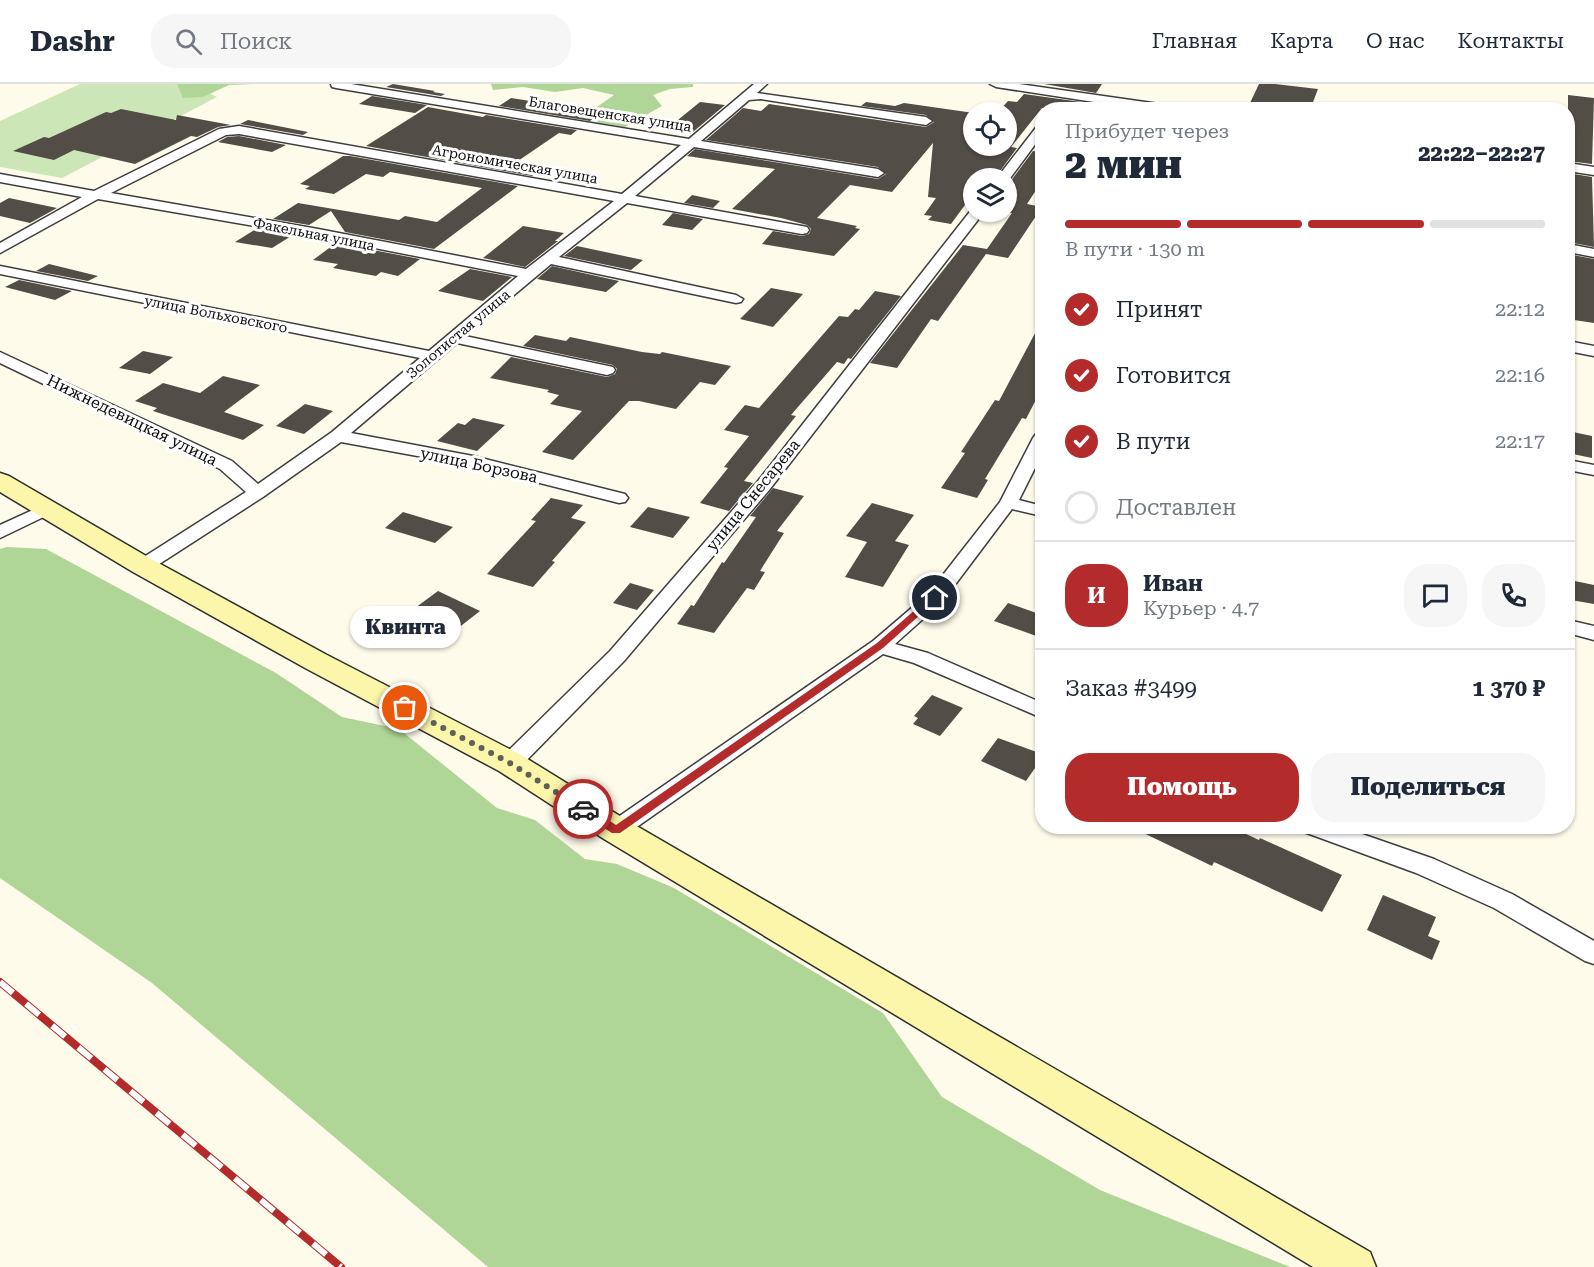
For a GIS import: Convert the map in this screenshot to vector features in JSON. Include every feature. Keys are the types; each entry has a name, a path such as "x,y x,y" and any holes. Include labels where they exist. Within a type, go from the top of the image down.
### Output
{"street":[{"name":"Золотистая улица","path":"143,566 257,493 338,436 529,274 549,260 761,84"},
{"path":"996,84 1119,102"},
{"name":"Благовещенская улица","path":"336,86 878,173"},
{"path":"1060,102 1065,94"},
{"path":"746,97 761,96 926,121"},
{"name":"Агрономическая улица","path":"98,194 223,132 238,130 802,230"},
{"path":"1011,168 1035,137"},
{"path":"1575,168 1594,171"},
{"name":"Факельная улица","path":"0,177 78,193 98,194 318,233 529,274"},
{"path":"0,249 98,194"},
{"name":"улица Снесарева","path":"510,763 617,656 764,485 969,222"},
{"path":"1575,249 1594,253"},
{"path":"549,260 736,299"},
{"name":"улица Вольховского","path":"0,270 432,356"},
{"path":"453,338 607,370"},
{"path":"1575,347 1594,351"},
{"name":"Нижнедевицкая улица","path":"0,357 226,465 257,493"},
{"name":"улица Борзова","path":"338,436 473,461 619,498"},
{"path":"616,830 880,646 935,598 1008,503 1035,451"},
{"path":"1575,466 1594,470"},
{"path":"0,482 48,508 143,566 317,662 510,763 616,830 1353,1267"},
{"path":"1008,503 1035,509"},
{"path":"0,532 48,508"},
{"path":"1575,629 1594,633"},
{"path":"880,646 921,658 1035,708"},
{"path":"1334,834 1445,875 1503,901 1594,954"}],"green space":[{"path":"80,84 190,84 217,97 62,178 0,167 0,121"},
{"path":"177,84 254,84 229,85 203,97 183,98"},
{"path":"491,84 693,84 693,87 670,89 653,95 662,106 625,127 593,122 594,109 614,95 583,88 555,92 523,87 493,90"},
{"path":"7,547 46,549 276,673 342,717 399,729 497,808 535,820 585,859 617,864 674,888 883,1013 942,1097 1100,1190 1290,1267 488,1267 152,983 0,878 0,549"}],"building":[{"path":"393,84 445,94 441,96 386,87"},
{"path":"1044,84 1102,84 1096,93"},
{"path":"1259,84 1318,89 1313,102 1250,102"},
{"path":"1024,94 1081,102 1035,102 1035,117 1017,139 1017,102"},
{"path":"1568,95 1594,98 1592,164 1575,162 1575,102 1568,102"},
{"path":"372,96 427,105 415,113 359,104"},
{"path":"511,98 602,112 590,121 499,106"},
{"path":"700,102 725,105 693,132 668,128"},
{"path":"866,102 895,106 904,103 963,111 963,156 1011,156 1002,168 963,168 963,208 951,224 928,220 932,216 924,215 936,198 928,197 933,143 892,192 850,185 817,218 857,226 855,228 860,229 834,256 762,244 773,231 802,236 809,234 811,229 807,225 781,218 732,209 775,169 687,156 695,149 878,179 886,174 878,167 706,140 743,108 761,111 769,104 926,127 934,122 926,115 861,106"},
{"path":"428,107 577,130 571,135 559,133 515,163 542,168 532,176 366,146"},
{"path":"121,109 176,120 177,115 231,125 218,127 197,137 191,136 135,164 74,150 54,160 13,151 44,137 49,138 106,112 111,113"},
{"path":"248,120 308,132 303,135 240,124"},
{"path":"239,136 286,145 272,152 218,142 227,137"},
{"path":"1035,151 1035,192 1027,204 1035,206 1035,218 1008,258 986,254 938,321 931,319 897,368 870,363 963,245 987,249 1006,222 1017,222 1017,173"},
{"path":"343,156 518,186 434,249 345,232 331,211 309,225 273,219 298,203 399,220 405,216 437,222 482,188 390,172 383,177 366,174 334,194 305,189 310,186 300,184"},
{"path":"1575,174 1592,177 1594,247 1575,243"},
{"path":"692,195 720,201 713,208 684,203"},
{"path":"9,198 57,208 30,223 0,216 0,203"},
{"path":"673,213 703,219 692,230 662,225"},
{"path":"523,226 564,233 555,241 558,241 525,267 483,258"},
{"path":"256,229 293,235 272,248 235,242"},
{"path":"336,243 420,259 398,276 381,272 376,276 333,268 338,264 313,260"},
{"path":"577,246 643,260 631,270 564,256"},
{"path":"1575,255 1594,259 1594,323 1575,320"},
{"path":"49,264 98,276 88,281 36,271"},
{"path":"552,266 619,281 606,292 537,279"},
{"path":"470,269 512,277 483,301 438,291"},
{"path":"19,280 72,291 55,300 5,287"},
{"path":"771,288 803,294 773,327 740,319"},
{"path":"875,291 901,296 851,359 848,358 844,364 837,362 791,415 796,416 744,481 753,483 729,511 700,503 728,468 724,467 749,436 724,430 745,405 759,408 839,316 848,317 855,309 859,310"},
{"path":"1035,333 1035,402 1026,419 1022,418 985,479 988,480 977,498 941,488 965,453 961,452 995,400 999,401"},
{"path":"535,335 566,341 570,337 642,352 660,354 662,352 731,366 715,385 700,382 676,409 629,401 573,460 542,452 582,411 550,404 559,395 547,392 549,390 490,378 511,357 607,377 615,374 617,369 613,365 523,346"},
{"path":"143,351 173,357 150,374 119,368"},
{"path":"223,376 260,385 224,412 264,425 243,440 153,411 157,408 135,401 163,383 200,393"},
{"path":"305,404 333,411 304,434 276,426"},
{"path":"473,418 505,425 477,451 437,441 458,423 465,425"},
{"path":"1575,432 1592,436 1592,458 1575,454"},
{"path":"773,488 804,496 777,531 784,533 760,571 765,572 754,590 747,588 714,633 677,624 691,605 694,606 722,562 724,563 756,517 750,516"},
{"path":"551,498 583,505 571,518 586,522 552,561 555,562 533,587 487,574 536,521 531,520"},
{"path":"872,503 914,515 895,541 909,545 883,587 845,577 867,542 846,536"},
{"path":"648,507 690,517 673,538 630,527"},
{"path":"403,512 453,527 435,543 385,528"},
{"path":"1575,581 1594,585 1594,604 1575,601"},
{"path":"630,583 654,590 637,610 613,603"},
{"path":"438,591 480,611 457,629 415,608"},
{"path":"1008,603 1035,613 1035,636 994,621"},
{"path":"932,695 963,708 940,736 913,724 918,718 914,716"},
{"path":"998,738 1035,751 1035,768 1026,781 981,761"},
{"path":"1146,834 1246,834 1342,875 1322,912 1214,862 1212,866"},
{"path":"1383,895 1436,917 1428,936 1440,941 1432,960 1367,930"}],"railway":[{"path":"0,982 341,1267"}],"way so far":[{"path":"405,708 510,763 583,809"}],"place":[{"name":"Квинта","path":"405,708"}],"route":[{"path":"583,809 616,830 880,646 935,598"}]}
